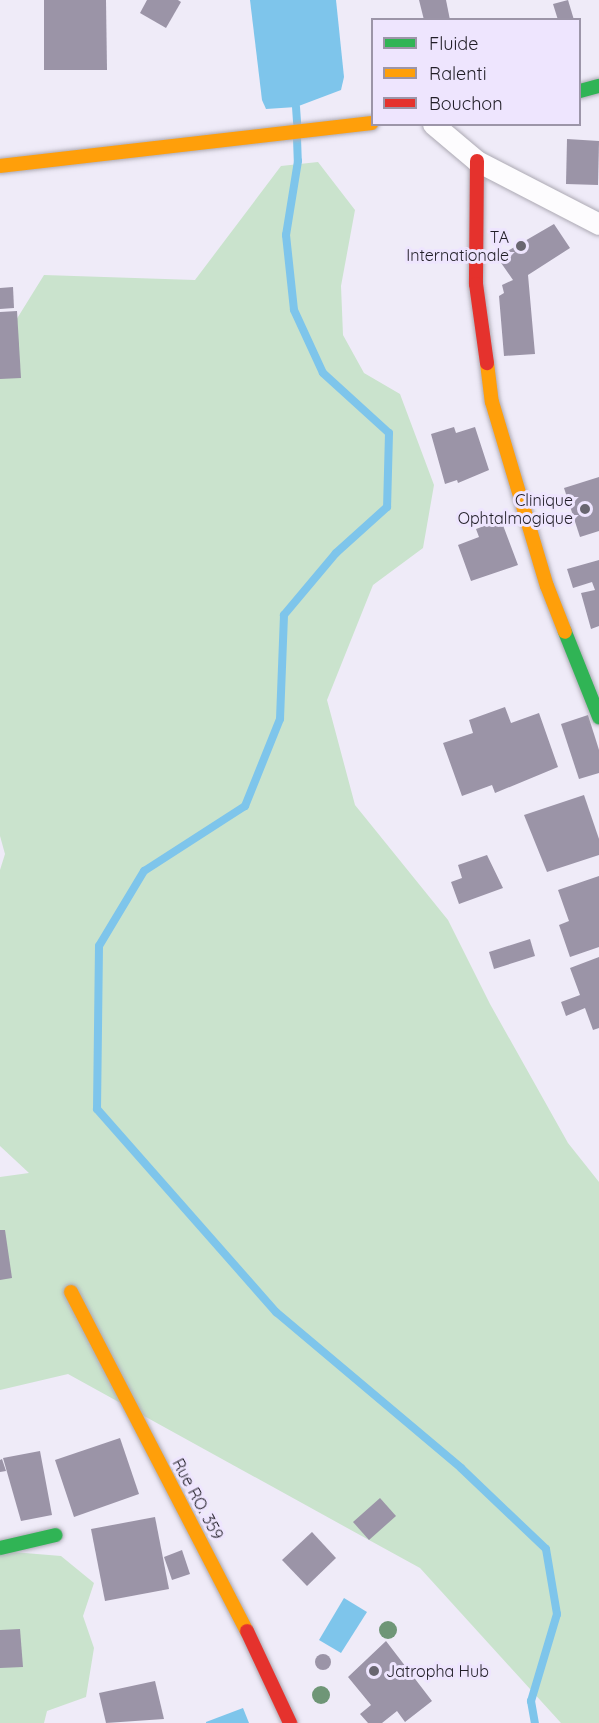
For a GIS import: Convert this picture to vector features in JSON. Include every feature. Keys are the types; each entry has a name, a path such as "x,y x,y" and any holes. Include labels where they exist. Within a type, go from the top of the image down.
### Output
{"street":[{"path":"581,90 599,86"},
{"path":"0,166 371,123"},
{"path":"435,126 477,161 599,224"},
{"path":"477,161 476,284 492,402 547,586 599,717"},
{"name":"Rue RO. 359","path":"71,1292 232,1599 290,1723"},
{"path":"0,1548 56,1535"}],"green space":[{"path":"318,162 355,210 341,286 343,335 364,373 400,394 434,485 423,548 373,585 327,700 355,805 448,920 490,1004 568,1143 599,1182 599,1723 561,1723 420,1568 68,1374 0,1390 0,1177 29,1173 0,1146 0,870 5,854 0,836 0,346 44,275 195,280 281,166"},
{"path":"13,1552 61,1556 94,1583 83,1616 94,1648 86,1697 47,1711 44,1723 0,1723 0,1555"}],"water":[{"path":"250,0 336,0 344,77 341,90 296,107 266,109 262,100"},
{"path":"344,1598 367,1612 341,1653 319,1640"},
{"path":"243,1708 249,1723 206,1723 206,1722"}],"building":[{"path":"44,0 106,0 107,70 44,70"},
{"path":"147,0 178,0 181,2 166,28 140,13"},
{"path":"419,0 446,0 450,18 424,18"},
{"path":"568,0 573,18 557,18 553,4"},
{"path":"567,139 599,141 598,185 566,184"},
{"path":"554,224 570,248 528,275 535,354 504,356 499,296 504,293 502,285 513,280 497,257"},
{"path":"13,287 14,308 0,309 0,288"},
{"path":"17,311 21,378 0,379 0,312"},
{"path":"454,427 456,433 475,427 489,470 458,483 457,480 445,484 431,434"},
{"name":"Clinique Ophtalmogique","path":"599,477 599,531 580,537 564,488"},
{"path":"501,520 518,565 471,581 458,545 479,537 476,529"},
{"path":"599,560 599,626 591,629 581,593 595,590 592,582 573,588 567,569"},
{"path":"505,707 511,723 539,713 558,767 495,793 492,785 462,796 443,743 473,733 469,720"},
{"path":"588,715 599,750 599,773 579,779 561,724"},
{"path":"584,795 599,839 599,855 547,872 524,815"},
{"path":"487,855 503,888 459,904 451,882 462,878 458,865"},
{"path":"599,876 599,947 570,957 559,925 569,921 558,890"},
{"path":"530,939 535,956 494,969 489,952"},
{"path":"599,957 599,1028 593,1030 585,1008 566,1016 561,1002 580,995 570,968"},
{"path":"0,1230 5,1230 12,1278 0,1280"},
{"path":"120,1438 139,1494 74,1517 55,1460"},
{"path":"40,1451 52,1515 21,1521 3,1458"},
{"path":"2,1459 6,1471 0,1472 0,1460"},
{"path":"380,1498 396,1516 369,1540 353,1522"},
{"path":"155,1517 169,1589 105,1601 91,1529"},
{"path":"312,1532 336,1558 307,1586 282,1560"},
{"path":"182,1550 190,1574 172,1580 164,1557"},
{"path":"20,1629 23,1667 0,1668 0,1630"},
{"path":"386,1641 432,1701 405,1722 397,1711 382,1723 368,1723 360,1714 371,1705 348,1677"},
{"path":"323,1654 331,1662 323,1670 315,1662"},
{"path":"155,1681 164,1719 106,1723 99,1693"}],"waterway":[{"path":"296,107 297,123"},
{"path":"297,138 298,161 286,235 294,310 323,373 389,433 387,507 336,553 284,615 280,719 245,806 144,871 99,946 97,1109 276,1312 461,1468 546,1549 557,1614 531,1701 535,1723"}],"traffic: fast":[{"path":"581,91 599,86"},
{"path":"565,632 599,717"},
{"path":"0,1548 56,1535"}],"traffic: slow":[{"path":"0,166 371,123"},
{"path":"487,363 492,402 547,586 565,632"},
{"path":"71,1292 247,1631"}],"traffic: jam":[{"path":"477,161 476,284 487,363"},
{"path":"247,1631 290,1723"}],"place":[{"name":"TA Internationale","path":"521,246"},
{"name":"Clinique Ophtalmogique","path":"585,509"},
{"name":"Jatropha Hub","path":"374,1671"}]}
